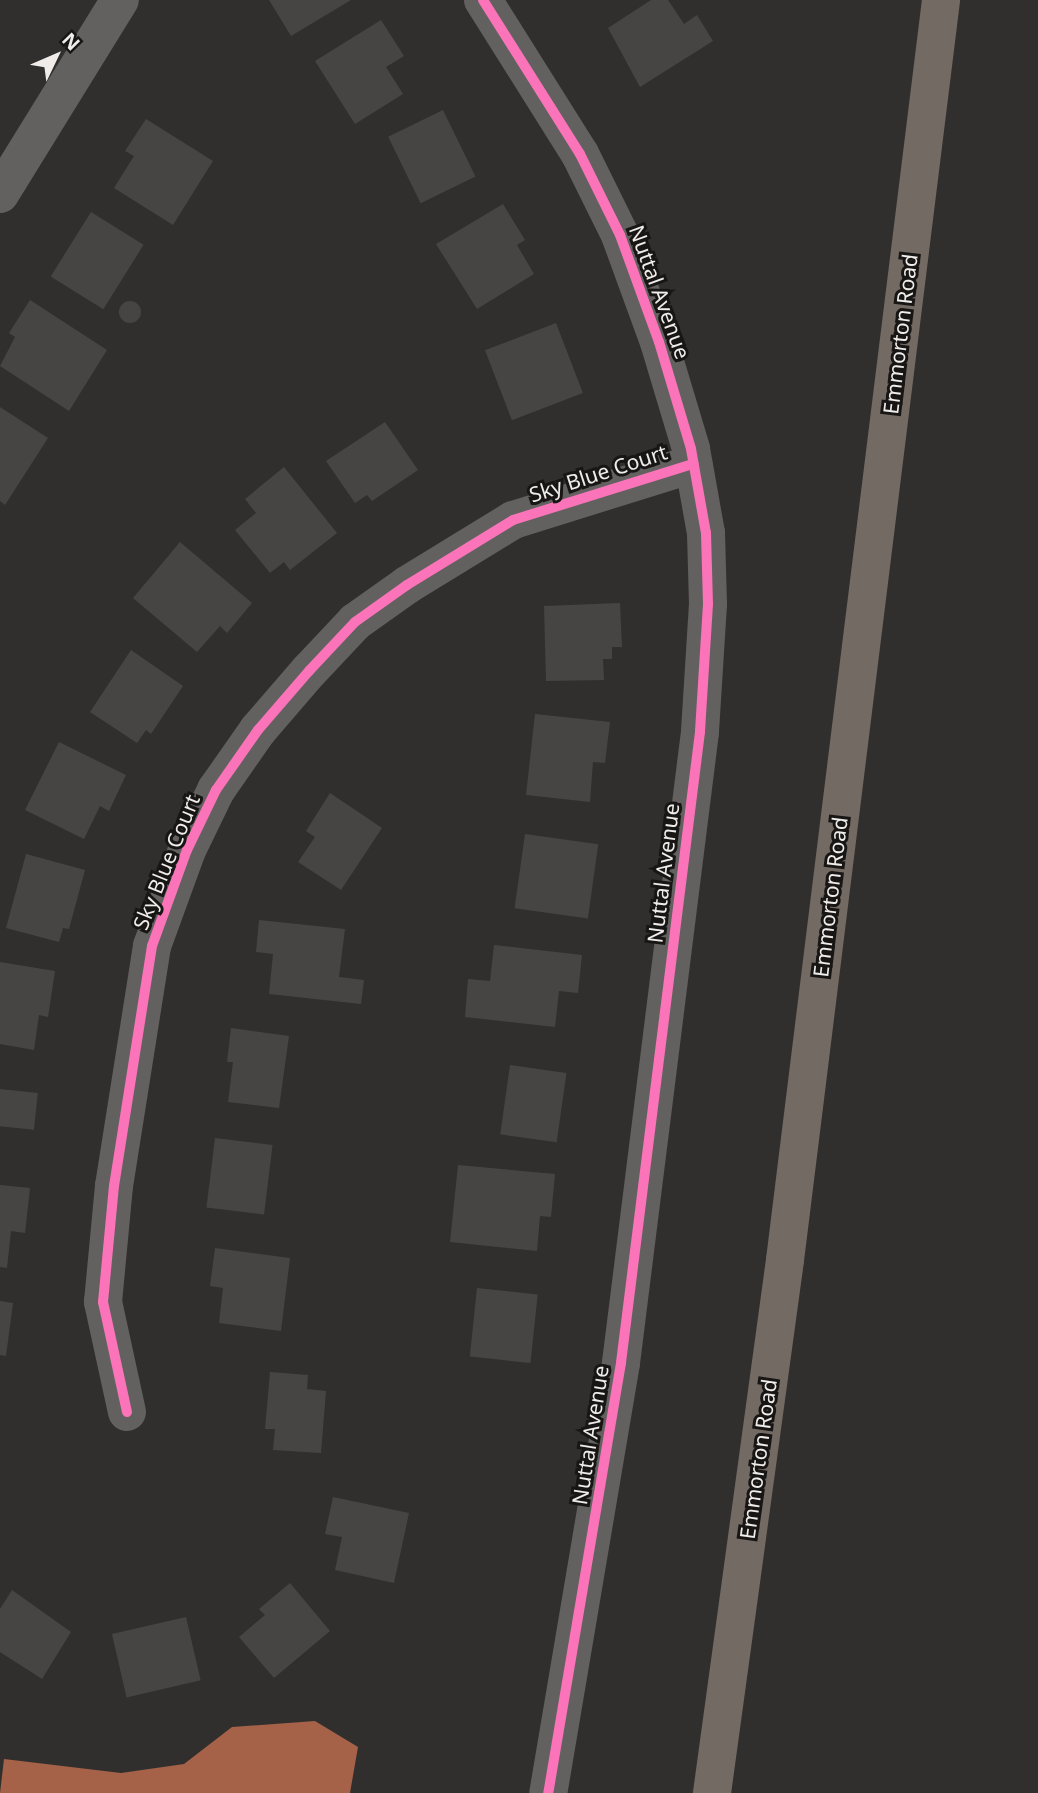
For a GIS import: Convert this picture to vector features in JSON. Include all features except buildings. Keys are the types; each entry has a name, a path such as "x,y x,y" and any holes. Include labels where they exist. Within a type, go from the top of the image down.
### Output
{"main road":[{"name":"Emmorton Road","path":"712,1793 787,1247 941,0"}],"street":[{"path":"0,194 120,0"},
{"name":"Nuttal Avenue","path":"483,0 580,154 620,235 659,342 693,464 706,533 708,604 700,732 621,1363 548,1793"},
{"name":"Sky Blue Court","path":"127,1412 103,1302 114,1186 152,946 187,850 216,790 258,730 345,631 407,585 513,520 693,464"}],"shaded area":[{"path":"315,1721 358,1747 350,1793 0,1793 4,1759 121,1773 184,1764 232,1727"}],"cycle path":[{"path":"483,0 580,154 620,235 659,342 691,449 706,533 708,604 700,732 621,1363 548,1793"},
{"path":"127,1412 103,1302 114,1186 152,946 187,850 216,790 258,730 309,671 355,622 407,585 513,520 693,464"}]}
